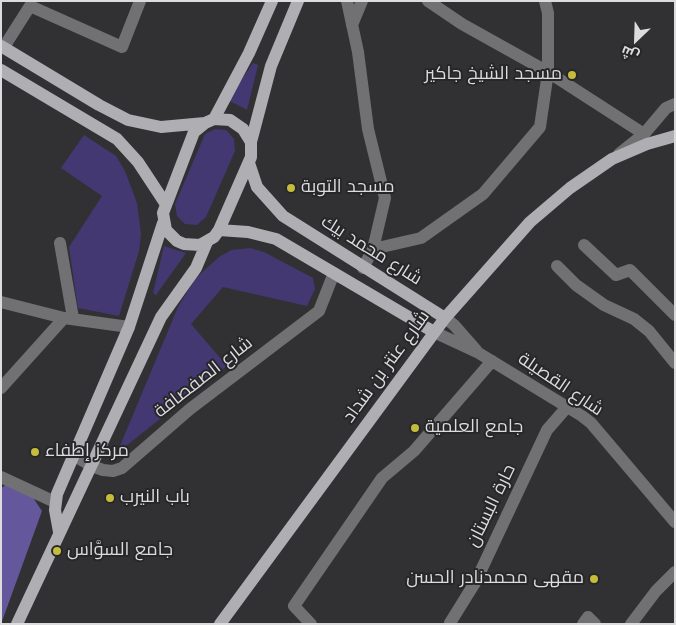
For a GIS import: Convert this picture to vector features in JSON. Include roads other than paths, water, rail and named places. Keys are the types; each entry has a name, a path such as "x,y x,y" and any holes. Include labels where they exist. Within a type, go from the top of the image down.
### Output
{"main road":[{"path":"59,532 55,517 55,502 73,455 129,327 163,222 165,204 191,139 209,121 249,53 272,1"},
{"path":"17,624 162,317 196,268 208,242 220,230 248,163 251,142 271,66 298,1"},
{"path":"2,46 99,105 128,120 161,127 230,120 243,128 251,142"},
{"path":"1,70 117,139 138,162 165,204"},
{"name":"شارع عنتر بن شداد","path":"220,624 434,332 530,222 570,188 612,159 647,144 675,136"},
{"name":"شارع محمد بيك","path":"248,163 257,188 273,207 363,268 445,318"},
{"path":"163,222 166,230 177,241 192,246 208,242"},
{"name":"شارع محمد بيك","path":"220,230 248,232 276,239 434,332"}],"street":[{"path":"2,46 31,4 122,47 140,1"},
{"path":"347,1 368,129 385,198 373,250 363,268"},
{"path":"352,24 362,1"},
{"path":"428,1 462,24 548,72 644,134"},
{"path":"373,250 421,238 483,194 540,127 548,72 549,5"},
{"path":"612,159 644,134 670,106 675,96"},
{"path":"1,388 68,318 60,243"},
{"path":"584,245 616,275 630,270 675,315"},
{"path":"557,266 576,285 604,305 634,319 649,331 675,364"},
{"name":"شارع الصفصافة","path":"73,455 92,466 112,471 122,468 190,409 319,311 334,273"},
{"path":"1,302 68,318 129,327"},
{"name":"شارع القصيلة","path":"445,318 454,325 477,352"},
{"name":"شارع القصيلة","path":"434,332 477,352 591,423 675,522"},
{"path":"311,624 294,606 382,478 414,451 492,361"},
{"name":"حارة البستان","path":"450,623 476,581 547,430 567,407"},
{"path":"1,477 55,502"},
{"path":"631,624 656,591 675,572"},
{"path":"583,624 588,617 595,624"}],"place":[{"name":"مسجد الشيخ جاكير","path":"572,75"},
{"name":"مسجد التوبة","path":"291,188"},
{"name":"جامع العلمية","path":"415,428"},
{"name":"مركز إطفاء","path":"35,452"},
{"name":"باب النيرب","path":"110,498"},
{"name":"جامع السوَّاس","path":"57,551"},
{"name":"مقهى محمدنادر الحسن","path":"594,579"}]}
